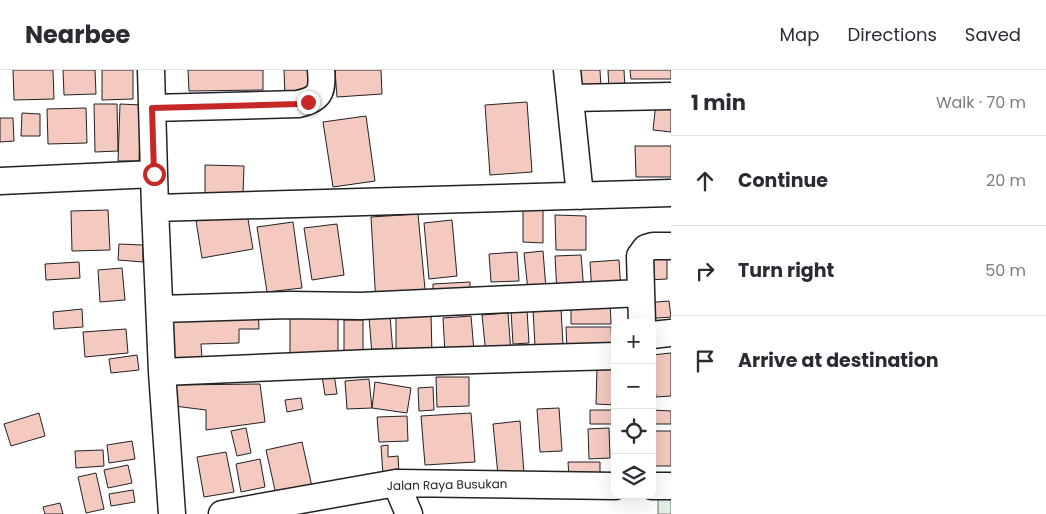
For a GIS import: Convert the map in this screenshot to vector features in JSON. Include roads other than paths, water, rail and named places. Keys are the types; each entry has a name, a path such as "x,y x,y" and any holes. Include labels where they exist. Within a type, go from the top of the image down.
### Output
{"street":[{"path":"151,70 162,372 172,514"},
{"path":"152,108 298,104 308,102 315,98 321,90 321,70"},
{"path":"568,70 580,196"},
{"path":"571,98 671,96"},
{"path":"0,181 154,174"},
{"path":"155,208 671,193"},
{"path":"642,319 640,256 646,248 671,246"},
{"path":"160,308 290,305 361,306 641,293"},
{"path":"656,334 671,333"},
{"path":"162,372 611,356"},
{"path":"396,483 409,514"},
{"name":"Jalan Raya Busukan","path":"222,514 396,483 611,486"},
{"path":"656,486 671,486"}]}
